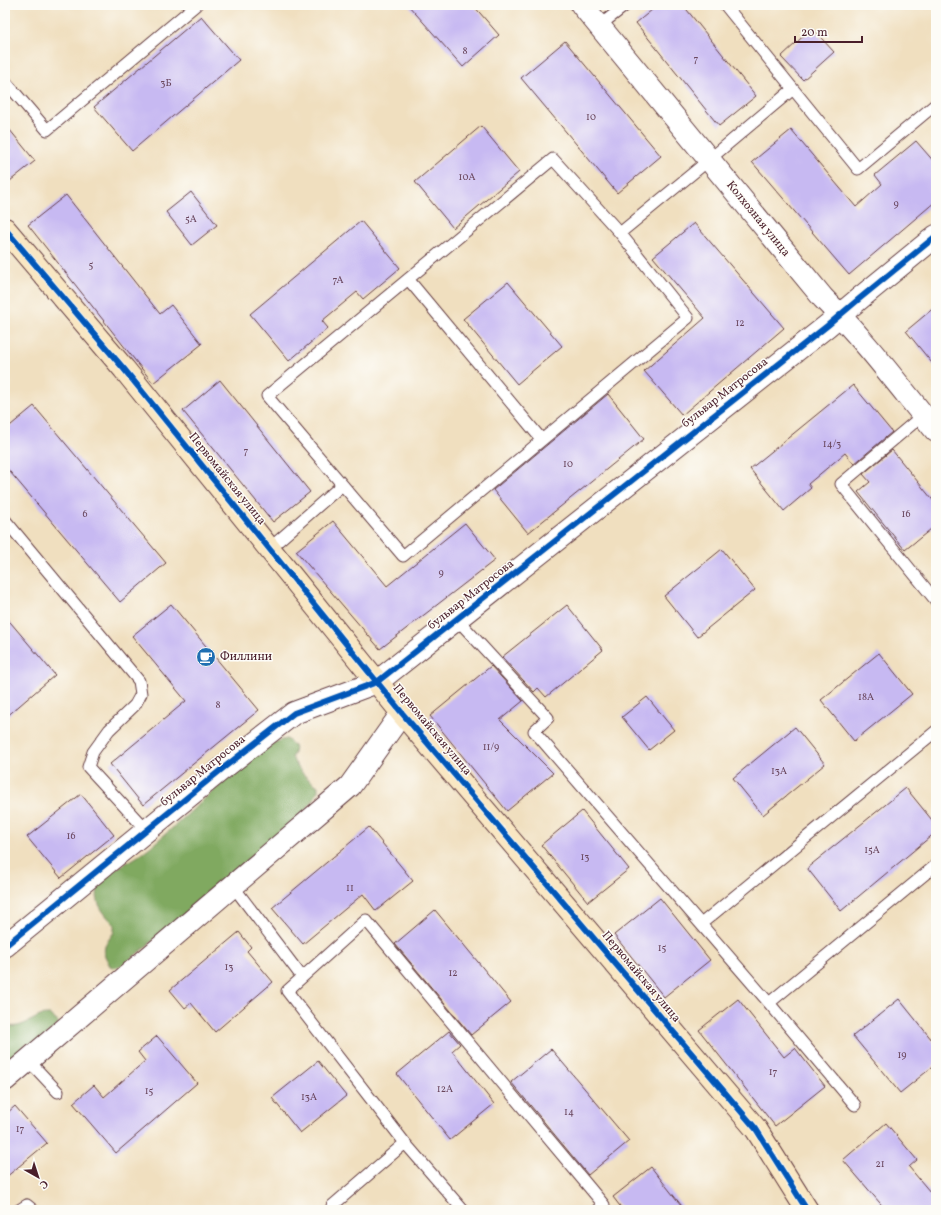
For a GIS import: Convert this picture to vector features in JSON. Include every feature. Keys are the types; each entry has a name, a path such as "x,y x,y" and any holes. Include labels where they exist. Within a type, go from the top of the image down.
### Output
{"street":[{"name":"Колхозная улица","path":"582,5 823,298 840,315 930,423"},
{"name":"Первомайская улица","path":"5,229 124,369 402,713 756,1129 806,1210"},
{"name":"бульвар Матросова","path":"5,946 222,769 294,713 377,682 840,315 936,236"},
{"path":"5,1080 350,786 402,713"}],"lane":[{"path":"5,81 47,130 196,5"},
{"path":"599,26 626,5"},
{"path":"725,5 858,169 936,104"},
{"path":"620,233 793,89"},
{"path":"553,159 620,233 688,318 403,556 267,396 408,280 553,159"},
{"path":"408,280 542,440"},
{"path":"930,423 841,484 936,601"},
{"path":"269,549 342,485"},
{"path":"5,520 139,681 141,694 135,705 109,730 93,752 88,767 147,831"},
{"path":"457,619 548,718 534,731 855,1105"},
{"path":"701,924 936,731"},
{"path":"769,1003 936,865"},
{"path":"233,886 302,977"},
{"path":"463,1210 405,1143 287,991 366,920 604,1205 598,1210"},
{"path":"28,1060 58,1092"},
{"path":"335,1210 332,1206 405,1143"},
{"path":"19,1210 28,1205 33,1210"}],"green space":[{"path":"287,739 292,743 295,749 292,757 297,766 306,777 318,786 318,791 305,811 264,844 233,874 125,964 115,968 110,966 104,954 105,945 114,932 114,924 99,905 97,894 98,888 104,878 112,871 138,856 150,847 257,753 280,740"},
{"path":"50,1015 59,1024 5,1074 5,1024 9,1026 18,1026 40,1016"}],"building":[{"path":"408,5 473,5 499,35 463,67"},
{"path":"658,5 683,5 756,96 719,126 636,23"},
{"path":"201,16 239,60 132,151 94,107"},
{"path":"812,28 834,52 803,80 781,57"},
{"path":"565,41 661,156 617,193 521,78"},
{"path":"5,124 35,161 5,185"},
{"path":"481,126 519,172 453,228 415,182"},
{"path":"791,130 856,207 882,184 875,175 916,141 936,164 936,201 849,275 752,162"},
{"path":"191,192 217,225 192,245 166,212"},
{"path":"66,195 160,314 171,305 202,344 153,383 28,225"},
{"path":"361,221 400,268 363,299 357,292 322,321 328,328 289,361 250,314"},
{"path":"694,223 784,328 682,415 644,371 705,318 653,257"},
{"path":"508,282 562,346 517,384 463,319"},
{"path":"936,306 936,368 906,331"},
{"path":"220,380 310,492 273,522 183,411"},
{"path":"853,385 892,432 854,464 845,453 808,484 811,488 784,511 750,469"},
{"path":"608,394 644,439 528,533 493,490"},
{"path":"34,406 166,563 120,602 5,466 5,430"},
{"path":"892,450 936,504 936,525 905,550 858,492 870,482 863,474"},
{"path":"333,521 387,586 465,523 495,560 380,649 296,551"},
{"path":"722,549 755,590 697,637 664,596"},
{"path":"171,604 259,710 143,805 110,764 186,701 132,636"},
{"path":"567,605 603,650 546,697 538,688 534,692 502,657"},
{"path":"5,616 55,675 5,718"},
{"path":"879,653 912,694 854,741 821,700"},
{"path":"491,666 523,701 500,720 553,773 507,811 430,716"},
{"path":"647,697 674,730 649,750 622,717"},
{"path":"795,727 825,764 763,815 733,778"},
{"path":"906,788 936,825 936,832 841,911 807,868"},
{"path":"81,794 114,835 61,878 27,837"},
{"path":"582,811 629,869 588,902 541,845"},
{"path":"369,827 413,881 376,911 363,894 303,944 272,908"},
{"path":"660,898 710,960 664,997 614,935"},
{"path":"435,910 511,1002 471,1035 395,944"},
{"path":"239,932 251,947 247,951 273,982 215,1032 191,1003 185,1008 170,990"},
{"path":"738,999 784,1057 795,1048 825,1086 775,1126 699,1030"},
{"path":"899,999 936,1045 936,1064 900,1093 853,1036"},
{"path":"449,1031 460,1044 452,1051 494,1104 450,1140 397,1074"},
{"path":"157,1036 197,1083 116,1153 73,1103 94,1085 104,1097 145,1061 138,1052"},
{"path":"551,1049 629,1141 588,1175 511,1082"},
{"path":"318,1061 346,1096 300,1133 272,1098"},
{"path":"15,1106 47,1143 5,1178 5,1115"},
{"path":"886,1123 917,1160 909,1167 936,1199 936,1210 886,1210 843,1160"},
{"path":"651,1167 685,1210 623,1210 613,1197"}],"cycle path":[{"path":"5,229 124,369 402,713 756,1129 807,1210"},
{"path":"5,946 222,769 294,713 377,682 827,326 936,236"}],"place":[{"name":"Филлини","path":"206,657"}]}
